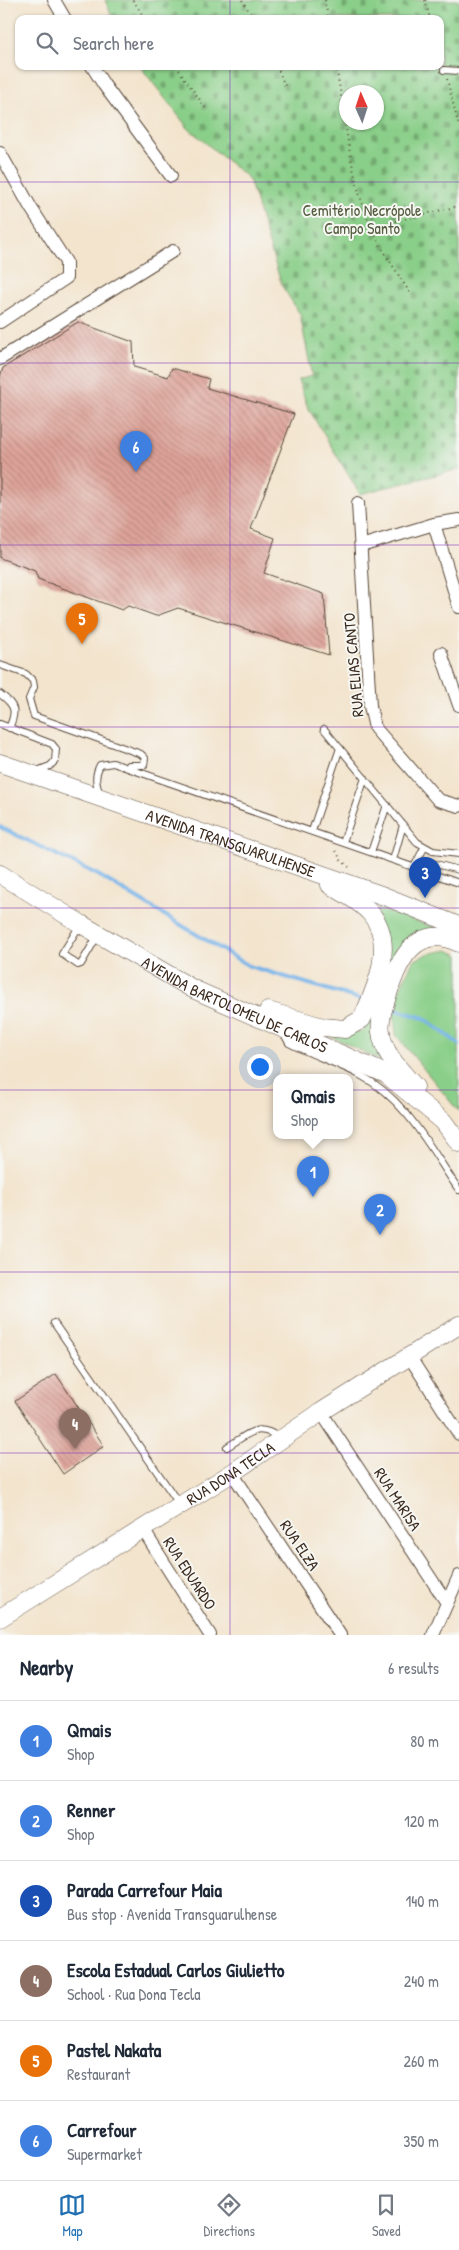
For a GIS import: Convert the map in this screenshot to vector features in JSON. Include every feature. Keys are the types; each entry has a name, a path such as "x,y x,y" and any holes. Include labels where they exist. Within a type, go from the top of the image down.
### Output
{"main road":[{"name":"AVENIDA TRANSGUARULHENSE","path":"0,762 101,799 400,902 459,926"},
{"path":"193,988 324,1027 345,1029 362,1019 380,972 382,949 380,930 372,915 333,886 278,860"},
{"name":"AVENIDA BARTOLOMEU DE CARLOS","path":"0,874 81,924 193,988 386,1074 443,1121 459,1143"},
{"path":"443,1121 392,1060 384,1046 381,1032 382,1014 395,970 410,948 420,941 432,938 448,938 459,943"},
{"name":"RUA DONA TECLA","path":"0,1618 232,1473 321,1412 459,1325"}],"street":[{"path":"54,0 63,15"},
{"path":"95,70 171,176"},
{"path":"0,153 31,208 66,262 66,278 0,322"},
{"path":"0,359 122,281 174,251"},
{"name":"RUA ELIAS CANTO","path":"358,504 370,706 375,728 438,800 459,806"},
{"path":"361,546 434,524 459,520"},
{"path":"434,524 459,607"},
{"path":"441,653 459,704"},
{"path":"409,1356 459,1434"},
{"name":"RUA MARISA","path":"321,1412 447,1604"},
{"name":"RUA ELZA","path":"232,1473 340,1635"},
{"name":"RUA EDUARDO","path":"142,1528 210,1635"},
{"path":"433,1635 459,1576"}],"lane":[{"path":"444,70 459,70"},
{"path":"0,665 26,674 33,681 34,686 30,699 34,716 141,754 145,758 144,766 113,763 100,765 96,772 96,782 101,799"},
{"path":"0,694 10,701 13,708 15,716 9,728"},
{"path":"0,724 47,741 56,749 55,761 50,766 31,773"},
{"path":"324,729 424,848 459,854"},
{"path":"312,831 340,748"},
{"path":"113,763 459,883"},
{"path":"343,842 365,778"},
{"path":"372,852 387,805"},
{"path":"393,860 403,825"},
{"path":"414,867 424,848"},
{"path":"414,867 428,862 459,870"},
{"path":"81,924 62,954 78,965 81,964 99,934"},
{"path":"280,1026 289,1043 360,1075 393,1100 409,1115 437,1160 459,1190"},
{"path":"54,1323 180,1505"},
{"path":"227,1447 252,1432 262,1430 268,1430 281,1439"}],"path":[{"path":"133,0 142,15"},
{"path":"242,0 251,15"},
{"path":"325,0 327,15"},
{"path":"425,0 429,15"},
{"path":"179,70 207,110"},
{"path":"279,70 286,89"},
{"path":"337,70 357,186 371,227 411,295"},
{"path":"444,70 459,126"},
{"path":"371,227 459,206"},
{"path":"334,848 341,860 353,872"}],"green space":[{"name":"Cemitério Necrópole Campo Santo","path":"105,0 459,0 459,469 360,494 308,408 298,380 312,376 300,314 282,286 249,179 188,128 143,70 444,70 444,15 111,15"},
{"path":"377,909 437,928 412,936 400,947 389,967 372,1031 379,1049 395,1068 325,1033 345,1036 364,1030 384,967"},
{"path":"448,950 459,955 459,1112 396,1035 393,1003 413,961 427,954"}],"building":[{"path":"78,322 133,342 134,367 168,377 172,368 209,379 207,388 294,414 251,529 275,538 264,573 324,594 329,655 178,608 156,616 128,606 122,610 38,579 35,571 0,558 0,377 3,368"},
{"path":"56,1374 104,1446 63,1474 15,1401"}],"waterway":[{"path":"0,827 98,875 249,966 366,1001"},
{"path":"389,1008 424,1018 459,1044"}],"place":[{"name":"Carrefour","path":"136,472"},
{"name":"Pastel Nakata","path":"82,644"},
{"name":"Parada Carrefour Maia","path":"425,898"},
{"name":"Qmais","path":"313,1197"},
{"name":"Renner","path":"380,1235"},
{"name":"Escola Estadual Carlos Giulietto","path":"75,1449"}]}
